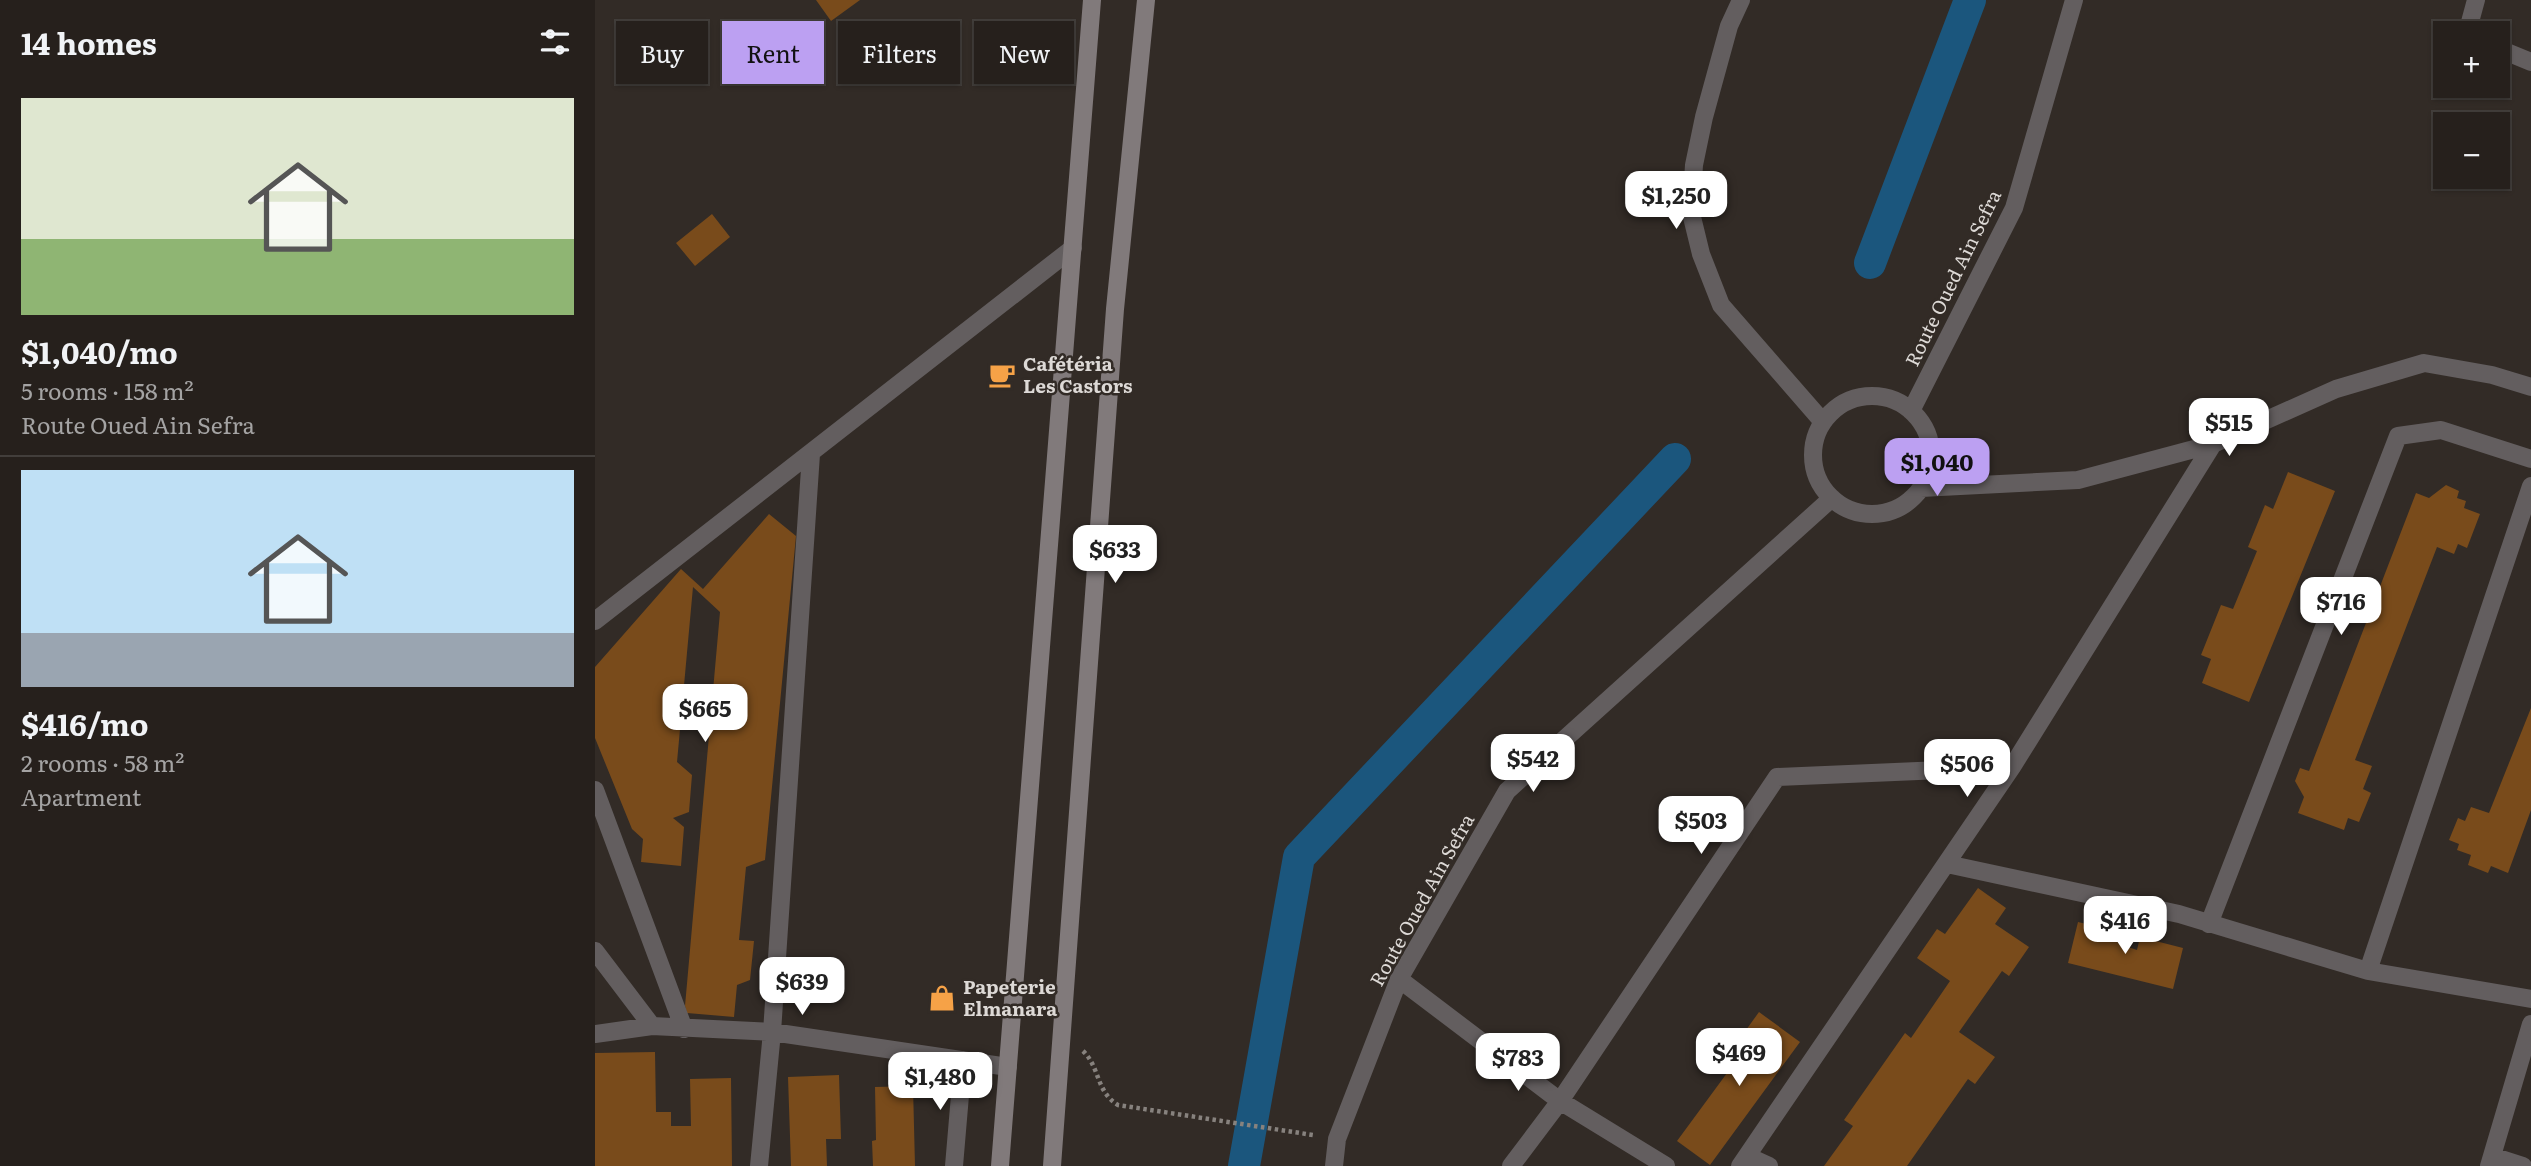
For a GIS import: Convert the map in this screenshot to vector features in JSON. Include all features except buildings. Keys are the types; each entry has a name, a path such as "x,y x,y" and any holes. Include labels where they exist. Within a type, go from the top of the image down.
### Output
{"main road":[{"path":"1000,1166 1092,0"},
{"path":"1052,1166 1115,309 1146,0"}],"street":[{"path":"1741,0 1729,26 1704,117 1694,165 1691,213 1701,254 1721,305 1823,422"},
{"name":"Route Oued Ain Sefra","path":"1911,411 2014,208 2074,0"},
{"path":"2470,21 2476,0"},
{"path":"2510,53 2531,62"},
{"path":"595,621 1073,248"},
{"path":"1920,488 2078,480 2213,444 2336,389 2424,363 2492,375 2531,387"},
{"path":"1865,396 1890,399 1911,411 1922,424 1931,456 1928,473 1920,488 1909,500 1879,513 1846,508 1832,498 1815,470 1813,454 1823,422 1848,401 1865,396"},
{"path":"2209,923 2398,436 2441,430 2531,459"},
{"path":"1769,1166 1743,1161 2012,767 2213,444"},
{"path":"759,1166 772,1032 811,454"},
{"path":"2368,971 2531,486"},
{"name":"Route Oued Ain Sefra","path":"1333,1166 1337,1139 1399,979 1507,792 1832,498"},
{"path":"1511,1166 1560,1101 1777,777 2012,767"},
{"path":"595,790 684,1028"},
{"path":"1947,864 2209,923 2368,971 2531,999"},
{"path":"595,951 652,1026"},
{"path":"1399,979 1560,1101 1666,1166"},
{"path":"2523,1166 2490,1161 2531,1024"},
{"path":"595,1034 652,1026 772,1032 1008,1067"},
{"path":"954,1166 963,1060"}],"path":[{"path":"1063,1043 1080,1048 1091,1058 1103,1092 1118,1105 1293,1132"}],"waterway":[{"path":"1870,263 1970,0"},
{"path":"1244,1166 1299,857 1675,459"}],"place":[{"name":"Cafétéria Les Castors","path":"1002,375"},
{"name":"Papeterie Elmanara","path":"942,998"}]}
